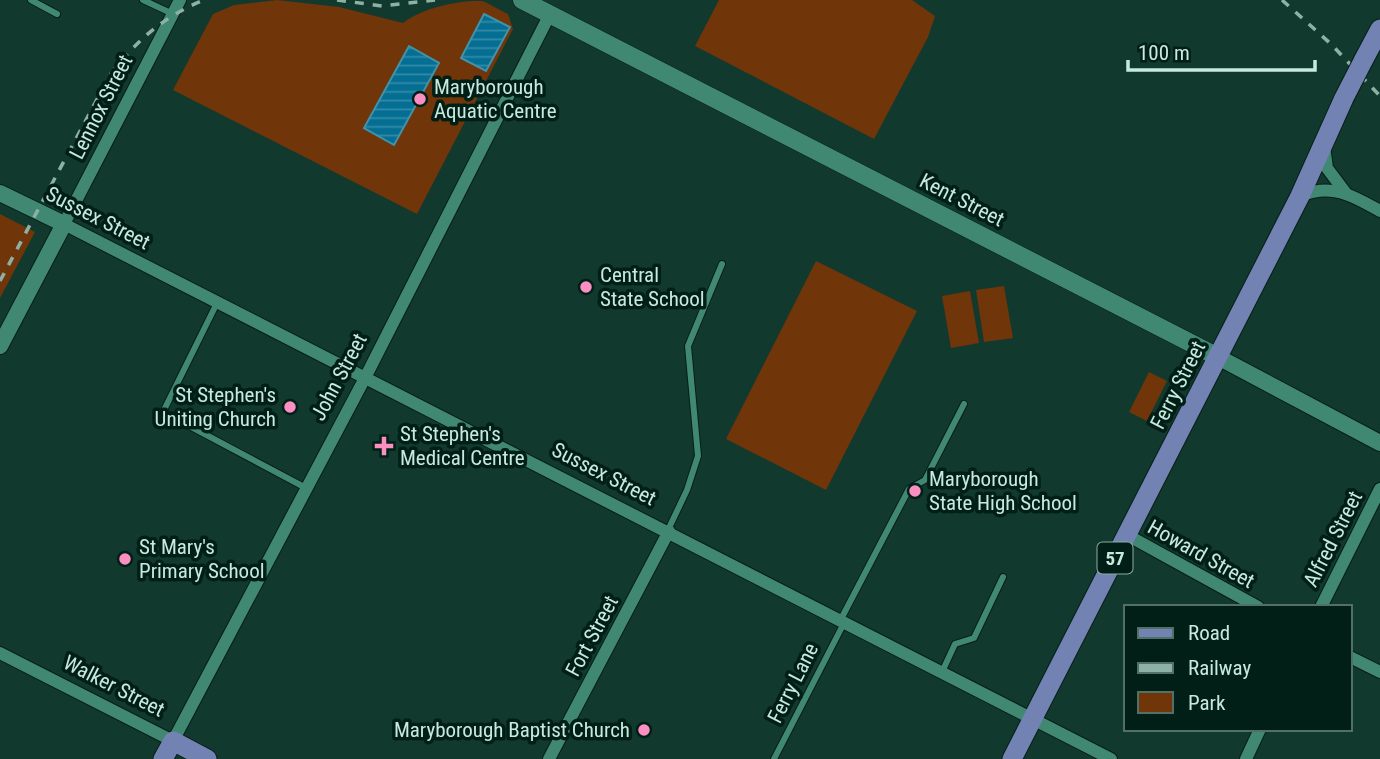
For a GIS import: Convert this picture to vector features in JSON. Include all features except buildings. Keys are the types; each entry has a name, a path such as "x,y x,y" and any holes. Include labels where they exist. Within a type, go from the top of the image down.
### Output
{"main road":[{"name":"Kent Street","path":"522,0 1218,357"},
{"name":"Ferry Street","path":"1012,759 1300,196 1344,98 1380,29"},
{"name":"John Street","path":"163,759 173,741"},
{"name":"Walker Street","path":"173,741 207,759"}],"street":[{"name":"Lennox Street","path":"0,346 180,0"},
{"name":"John Street","path":"173,741 366,376 550,14"},
{"path":"1324,144 1327,168 1345,192"},
{"path":"1300,196 1322,189 1345,192 1380,211"},
{"name":"Sussex Street","path":"0,193 366,376 1111,759"},
{"name":"Kent Street","path":"1218,357 1380,443"},
{"name":"Alfred Street","path":"1322,605 1380,489"},
{"name":"Fort Street","path":"549,759 668,531"},
{"name":"Howard Street","path":"1127,535 1254,605"},
{"name":"Walker Street","path":"0,653 173,741"},
{"path":"1352,658 1380,672"},
{"path":"1246,759 1259,731"}],"lane":[{"path":"31,0 57,14"},
{"path":"143,0 173,13"},
{"path":"668,531 687,490 698,456 698,431 687,364 688,346 722,264"},
{"path":"218,301 163,412 306,488"},
{"name":"Ferry Lane","path":"774,759 909,489 925,480 964,404"},
{"path":"942,672 956,644 974,638 1003,577"}],"green space":[{"path":"277,0 339,7 403,23 430,9 462,2 482,1 508,14 513,29 417,214 173,90 213,14 234,5"},
{"path":"719,0 912,0 935,16 928,37 874,139 695,46"},
{"path":"0,214 35,232 0,298"},
{"path":"816,261 917,311 826,490 726,439"},
{"path":"1004,286 1013,338 984,342 976,290"},
{"path":"970,291 979,343 951,348 942,296"},
{"path":"1149,372 1167,381 1147,421 1129,412"}],"water":[{"path":"484,14 510,27 486,71 461,58"},
{"path":"409,46 439,63 394,145 364,128"}],"railway":[{"path":"0,281 110,75 130,51 152,31 176,14 204,0"},
{"path":"337,0 382,6 435,0"},
{"path":"1282,0 1331,44 1380,96"}],"place":[{"name":"Maryborough Aquatic Centre","path":"420,99"},
{"name":"Central State School","path":"586,287"},
{"name":"St Stephen's Uniting Church","path":"290,407"},
{"name":"St Stephen's Medical Centre","path":"384,446"},
{"name":"Maryborough State High School","path":"915,491"},
{"name":"St Mary's Primary School","path":"125,559"},
{"name":"Maryborough Baptist Church","path":"644,730"}]}
